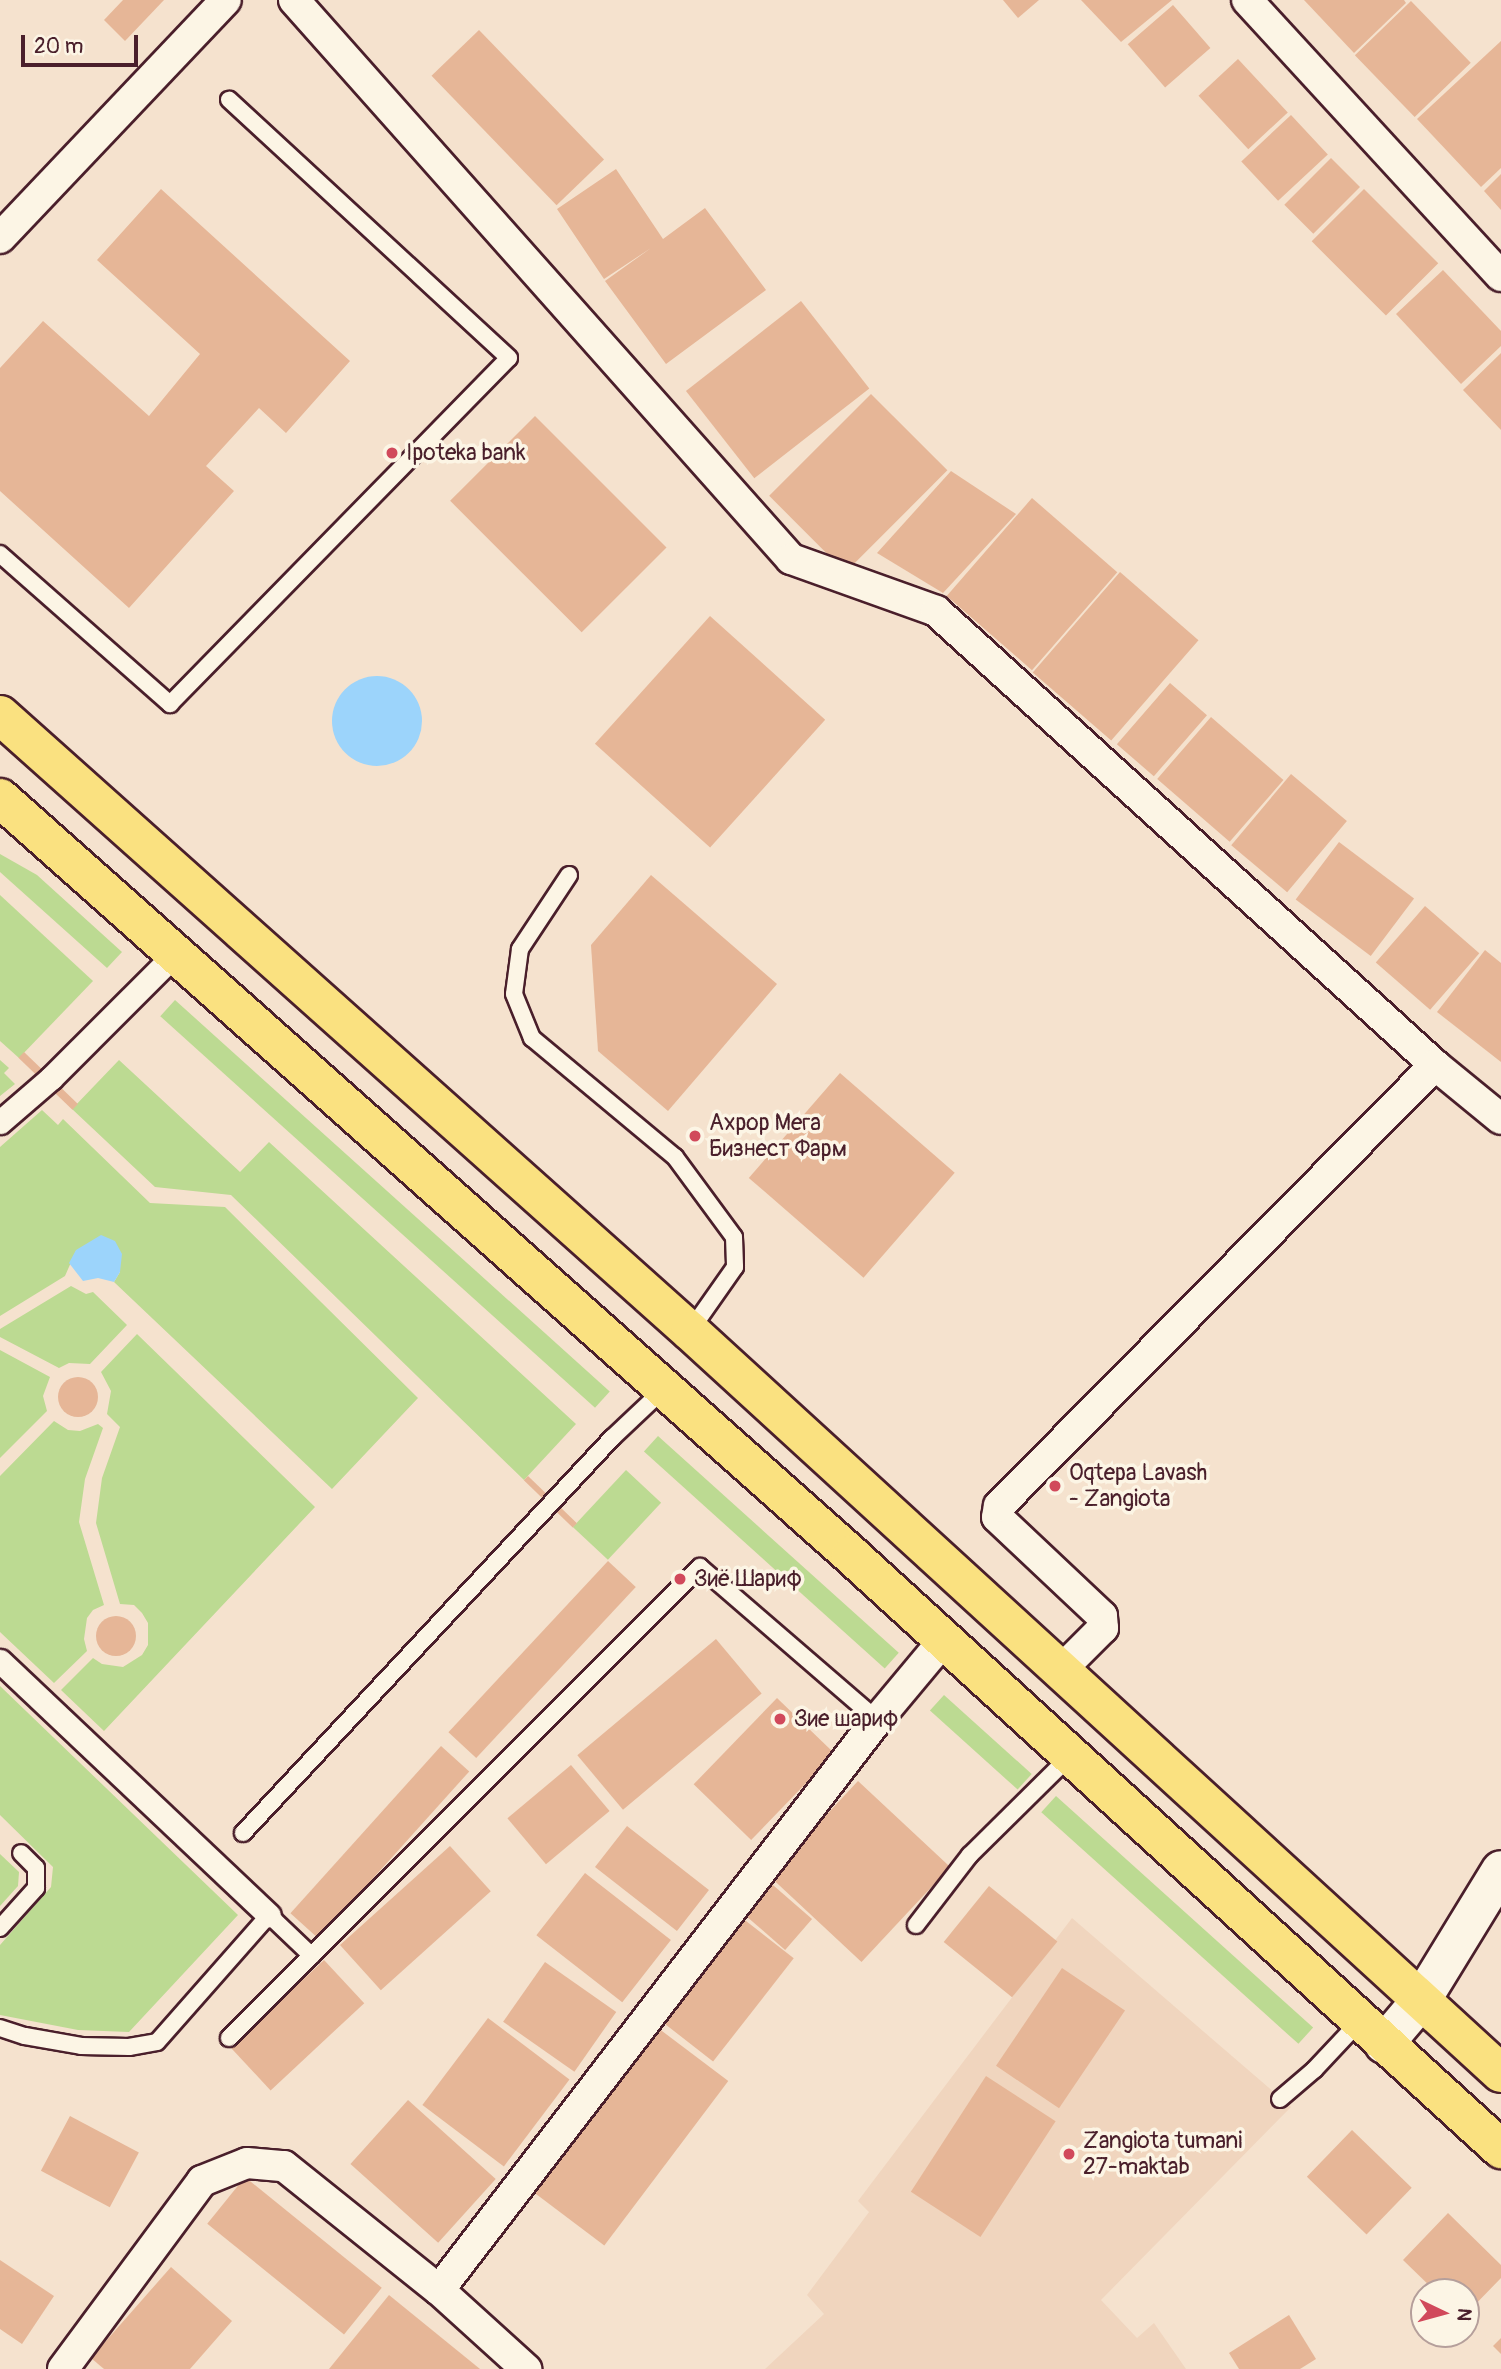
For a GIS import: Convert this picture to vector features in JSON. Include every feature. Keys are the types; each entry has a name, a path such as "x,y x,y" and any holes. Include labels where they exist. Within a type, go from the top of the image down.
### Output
{"main road":[{"path":"0,715 690,1331 1501,2073"},
{"path":"0,797 665,1388 1501,2149"},
{"path":"1371,2033 1422,1999 1501,1870"}],"street":[{"path":"0,238 226,0"},
{"path":"294,0 791,559 936,611 1435,1066 1501,1119"},
{"path":"1247,0 1501,276"},
{"path":"0,1122 45,1083 176,953"},
{"path":"1062,1669 1103,1628 1102,1616 997,1517 999,1506 1435,1066"},
{"path":"439,2290 877,1720 944,1640"},
{"path":"0,1661 269,1915"},
{"path":"63,2369 202,2181 247,2163 284,2166 439,2290 526,2369"}],"lane":[{"path":"0,554 170,704 509,358 229,100"},
{"path":"569,874 520,949 514,994 532,1038 676,1157 734,1237 735,1267 690,1331"},
{"path":"243,1833 612,1438 665,1388"},
{"path":"229,2038 700,1567 877,1720"},
{"path":"916,1925 970,1855 1070,1756"},
{"path":"0,1927 36,1888 36,1868 21,1853"},
{"path":"0,2028 25,2036 81,2046 129,2047 157,2042 269,1915 312,1956"},
{"path":"1280,2099 1314,2070 1371,2033"}],"shaded area":[{"name":"Zangiota tumani 27-maktab","path":"1072,1918 1291,2107 1101,2300 1137,2338 1154,2323 1186,2369 765,2369 824,2314 807,2295 869,2212 858,2201"}],"green space":[{"path":"0,854 37,875 122,952 107,968 0,872"},
{"path":"0,895 93,981 19,1058 0,1041"},
{"path":"175,1000 610,1391 595,1408 160,1016"},
{"path":"0,1060 9,1068 4,1073 15,1084 0,1096"},
{"path":"119,1060 240,1172 269,1142 576,1424 524,1480 231,1195 155,1187 72,1109"},
{"path":"42,1110 58,1125 63,1119 150,1203 225,1207 418,1398 332,1489 114,1282 120,1272 76,1251 65,1276 0,1316 0,1147"},
{"path":"71,1286 86,1294 93,1292 127,1325 90,1364 69,1363 59,1368 0,1337 0,1329"},
{"path":"137,1334 315,1507 104,1731 61,1690 93,1658 102,1664 123,1667 142,1655 148,1645 148,1623 142,1613 134,1605 120,1604 96,1523 102,1478 120,1427 107,1414 111,1391 101,1372"},
{"path":"0,1350 50,1377 43,1396 47,1411 0,1458"},
{"path":"54,1421 68,1430 80,1431 98,1424 103,1428 85,1479 79,1522 104,1605 93,1610 87,1618 84,1639 87,1651 54,1683 0,1632 0,1476"},
{"path":"658,1436 899,1653 885,1668 644,1452"},
{"path":"626,1470 661,1503 608,1560 573,1527"},
{"path":"0,1686 238,1915 129,2032 78,2030 0,2015 0,1945 51,1887 53,1867 0,1815"},
{"path":"944,1695 1032,1774 1018,1790 930,1711"},
{"path":"1056,1796 1313,2028 1298,2044 1041,1812"},
{"path":"0,1854 19,1872 18,1886 0,1906"}],"water":[{"path":"377,676 394,680 409,689 418,704 422,721 418,738 409,753 394,762 377,766 360,762 345,753 336,738 332,721 336,704 345,689 360,680"},
{"path":"101,1235 115,1241 122,1254 120,1272 114,1282 98,1278 83,1281 69,1263 76,1250"}],"building":[{"path":"123,0 164,0 125,41 104,20"},
{"path":"1003,0 1039,0 1018,18"},
{"path":"1081,0 1172,0 1121,42"},
{"path":"1304,0 1404,0 1406,3 1354,53"},
{"path":"1411,1 1471,63 1415,117 1355,55"},
{"path":"1173,5 1210,48 1165,87 1128,44"},
{"path":"479,30 604,159 557,205 432,76"},
{"path":"1501,41 1501,168 1481,187 1417,119"},
{"path":"1238,59 1288,112 1248,149 1199,96"},
{"path":"1291,115 1328,154 1278,201 1241,161"},
{"path":"1331,158 1360,187 1313,234 1284,205"},
{"path":"616,169 663,239 705,208 766,290 666,364 605,281 651,248 604,279 557,209"},
{"path":"1501,174 1501,210 1484,191"},
{"path":"161,189 350,361 286,433 259,408 206,466 234,491 129,608 0,491 0,368 43,321 149,416 200,354 97,260"},
{"path":"1364,189 1438,263 1386,316 1312,241"},
{"path":"1443,270 1501,331 1501,346 1461,384 1396,314"},
{"path":"801,301 869,388 754,478 686,391"},
{"path":"1501,353 1501,430 1463,390"},
{"path":"871,394 947,470 846,572 769,496"},
{"path":"535,416 667,548 582,632 450,501"},
{"path":"951,471 1016,514 943,593 877,553"},
{"path":"1032,498 1117,572 1032,670 947,596"},
{"path":"1120,572 1198,640 1111,741 1033,672"},
{"path":"710,616 825,720 710,848 595,744"},
{"path":"1170,683 1207,715 1154,776 1117,744"},
{"path":"1211,717 1283,780 1230,842 1157,779"},
{"path":"1291,774 1347,821 1287,892 1231,845"},
{"path":"1339,842 1414,899 1371,956 1296,900"},
{"path":"651,875 777,984 668,1111 598,1051 591,945"},
{"path":"1425,906 1479,953 1430,1010 1376,963"},
{"path":"1485,950 1501,963 1501,1062 1437,1012"},
{"path":"24,1052 78,1104 72,1110 18,1058"},
{"path":"840,1073 955,1173 864,1278 749,1178"},
{"path":"78,1377 92,1383 98,1397 92,1411 78,1417 64,1411 58,1397 64,1383"},
{"path":"528,1476 577,1523 573,1528 524,1480"},
{"path":"608,1561 636,1587 476,1758 448,1732"},
{"path":"116,1616 130,1622 136,1636 130,1650 116,1656 102,1650 96,1636 102,1622"},
{"path":"716,1639 762,1693 623,1810 577,1755"},
{"path":"777,1698 835,1754 751,1840 694,1784"},
{"path":"441,1746 469,1771 319,1939 290,1913"},
{"path":"571,1765 610,1811 546,1864 507,1818"},
{"path":"858,1781 950,1867 861,1962 769,1876"},
{"path":"627,1826 709,1890 677,1931 595,1867"},
{"path":"450,1846 491,1891 381,1990 340,1945"},
{"path":"585,1873 671,1940 622,2002 536,1935"},
{"path":"766,1879 812,1919 785,1950 739,1910"},
{"path":"989,1886 1057,1941 1012,1997 944,1942"},
{"path":"737,1914 794,1958 713,2062 656,2017"},
{"path":"324,1960 364,2003 271,2090 230,2047"},
{"path":"545,1962 616,2012 574,2072 503,2022"},
{"path":"1062,1968 1125,2010 1059,2108 996,2066"},
{"path":"488,2018 569,2079 504,2166 422,2105"},
{"path":"658,2028 728,2081 604,2245 534,2193"},
{"path":"986,2076 1056,2121 980,2237 911,2192"},
{"path":"408,2100 496,2179 438,2243 350,2164"},
{"path":"70,2116 139,2153 110,2207 41,2171"},
{"path":"1352,2130 1412,2188 1367,2234 1307,2177"},
{"path":"245,2177 382,2288 344,2334 207,2224"},
{"path":"1448,2213 1501,2265 1501,2278 1480,2300 1480,2278 1422,2278 1403,2260"},
{"path":"0,2260 54,2296 22,2344 0,2329"},
{"path":"171,2267 232,2321 190,2369 104,2369 91,2358"},
{"path":"389,2295 480,2369 329,2369"},
{"path":"1289,2315 1316,2359 1300,2369 1239,2369 1229,2353"},
{"path":"1501,2338 1501,2354 1493,2346"}],"place":[{"name":"Ipoteka bank","path":"392,453"},
{"name":"Ахрор Мега Бизнест Фарм","path":"695,1136"},
{"name":"Oqtepa Lavash - Zangiota","path":"1055,1486"},
{"name":"Зиё Шариф","path":"680,1579"},
{"name":"Зие шариф","path":"780,1719"},
{"name":"Zangiota tumani 27-maktab","path":"1069,2154"}]}
